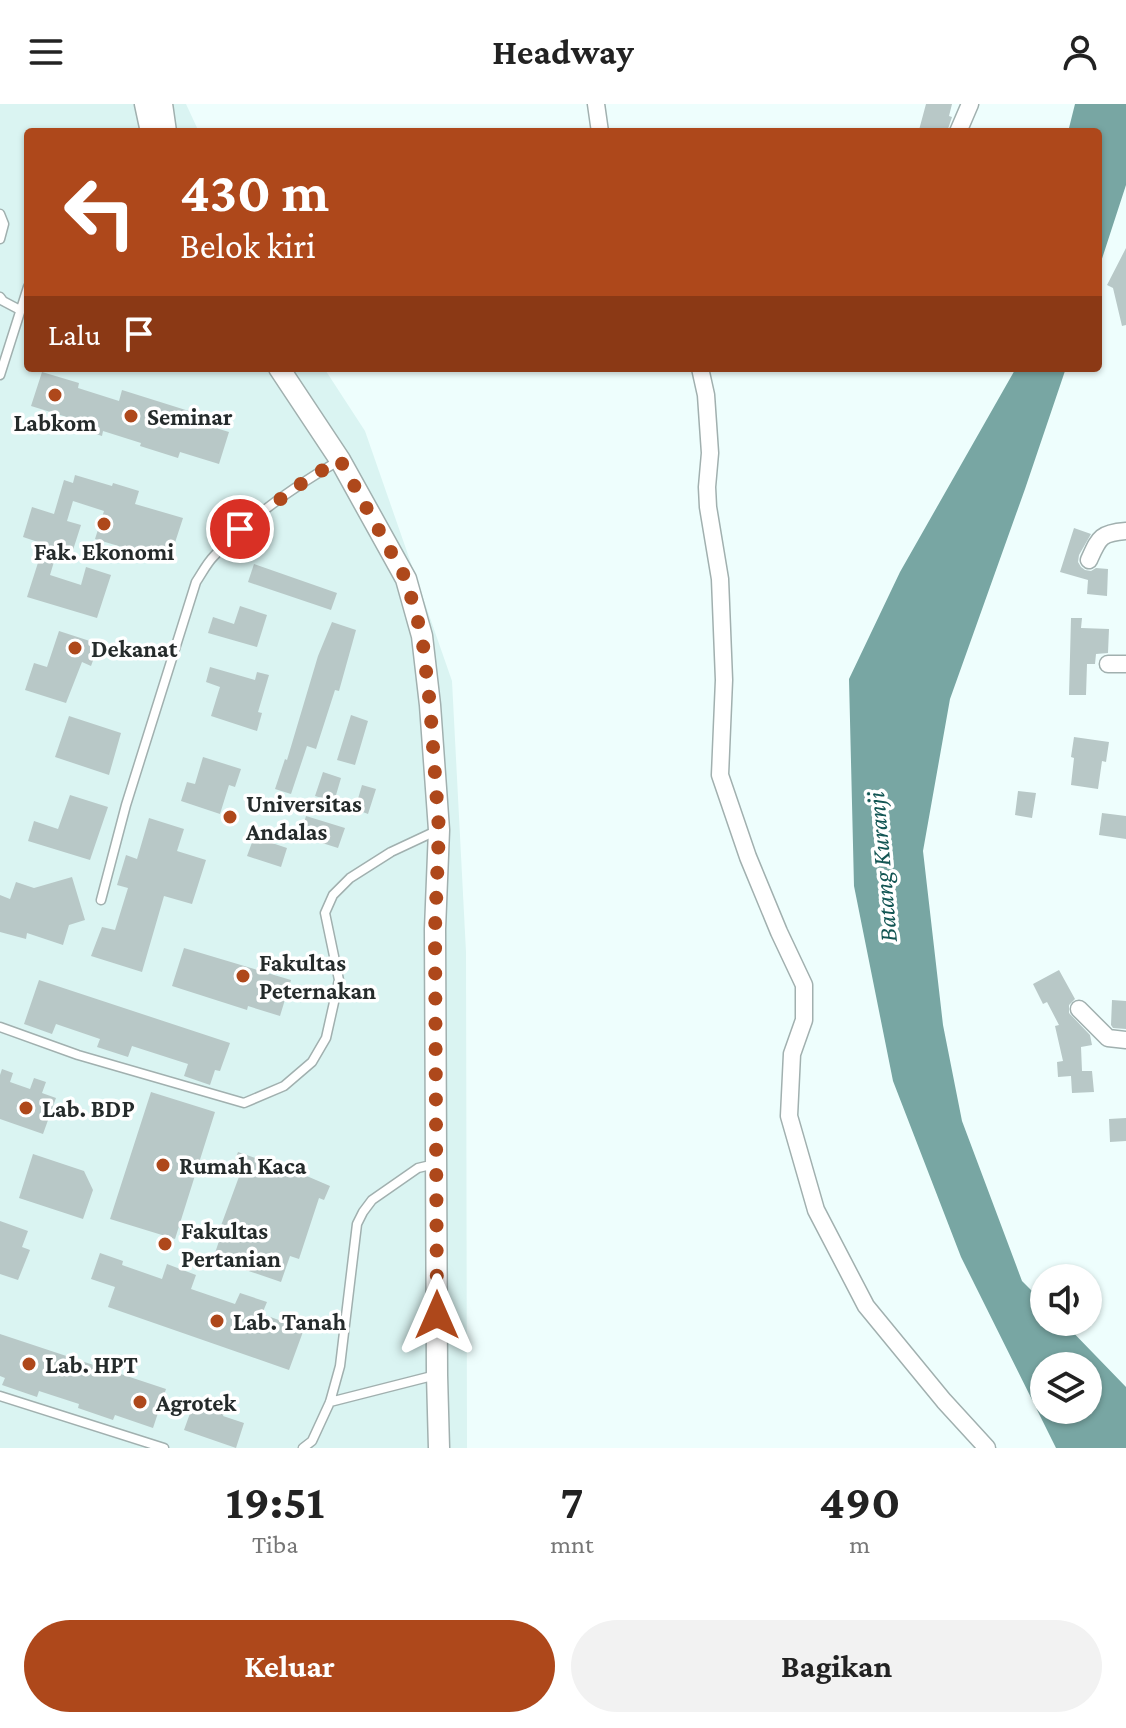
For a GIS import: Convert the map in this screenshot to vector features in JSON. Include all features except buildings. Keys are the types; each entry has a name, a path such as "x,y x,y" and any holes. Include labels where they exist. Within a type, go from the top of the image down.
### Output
{"street":[{"path":"145,104 150,128"},
{"path":"162,104 165,128"},
{"path":"596,104 599,128"},
{"path":"960,128 970,104"},
{"path":"282,372 340,460 406,579 422,636 439,830 435,929 439,1448"},
{"path":"701,372 706,395 710,453 708,507 720,579 724,680 720,775 748,857 804,985 804,1020 792,1054 789,1116 816,1210 866,1306 987,1448"},
{"path":"1089,560 1098,540 1104,535 1126,531"},
{"path":"1108,664 1126,664"},
{"path":"1079,1009 1108,1038 1126,1040"}],"lane":[{"path":"0,214 4,224 0,239"},
{"path":"0,297 20,310"},
{"path":"0,375 24,298"},
{"path":"101,900 126,805 196,582 211,558 240,529 309,478 340,460"},
{"path":"0,1027 78,1055 244,1103 284,1086 312,1062 326,1038 339,980 325,913 333,895 350,878 391,852 439,830"},
{"path":"303,1448 312,1441 330,1402 340,1366 357,1224 372,1200 418,1168 436,1164"},
{"path":"330,1402 437,1375"},
{"path":"0,1396 164,1448"}],"shaded area":[{"name":"Universitas Andalas","path":"0,104 186,104 197,128 24,128 24,372 327,372 365,431 452,681 466,952 467,1448 0,1448"}],"water":[{"path":"1075,104 1126,104 1126,185 1102,259 1102,128 1069,128"},
{"name":"Batang Kuranji","path":"1014,372 1065,372 950,699 923,851 943,1025 962,1121 1022,1281 1030,1289 1030,1336 1077,1336 1092,1352 1030,1352 1030,1396 961,1257 893,1081 854,886 849,679 900,572"},
{"path":"1102,1362 1126,1387 1126,1448 1056,1448 1044,1424 1102,1424"}],"place":[{"name":"Labkom","path":"55,395"},
{"name":"Seminar","path":"131,416"},
{"name":"Fak. Ekonomi","path":"104,524"},
{"name":"Dekanat","path":"75,648"},
{"name":"Universitas Andalas","path":"230,817"},
{"name":"Fakultas Peternakan","path":"243,976"},
{"name":"Lab. BDP","path":"26,1108"},
{"name":"Rumah Kaca","path":"163,1165"},
{"name":"Fakultas Pertanian","path":"165,1244"},
{"name":"Lab. Tanah","path":"217,1321"},
{"name":"Lab. HPT","path":"29,1364"},
{"name":"Agrotek","path":"140,1402"}],"route":[{"path":"240,529 309,478 340,460 406,579 422,636 439,830 435,929 437,1315"}]}
